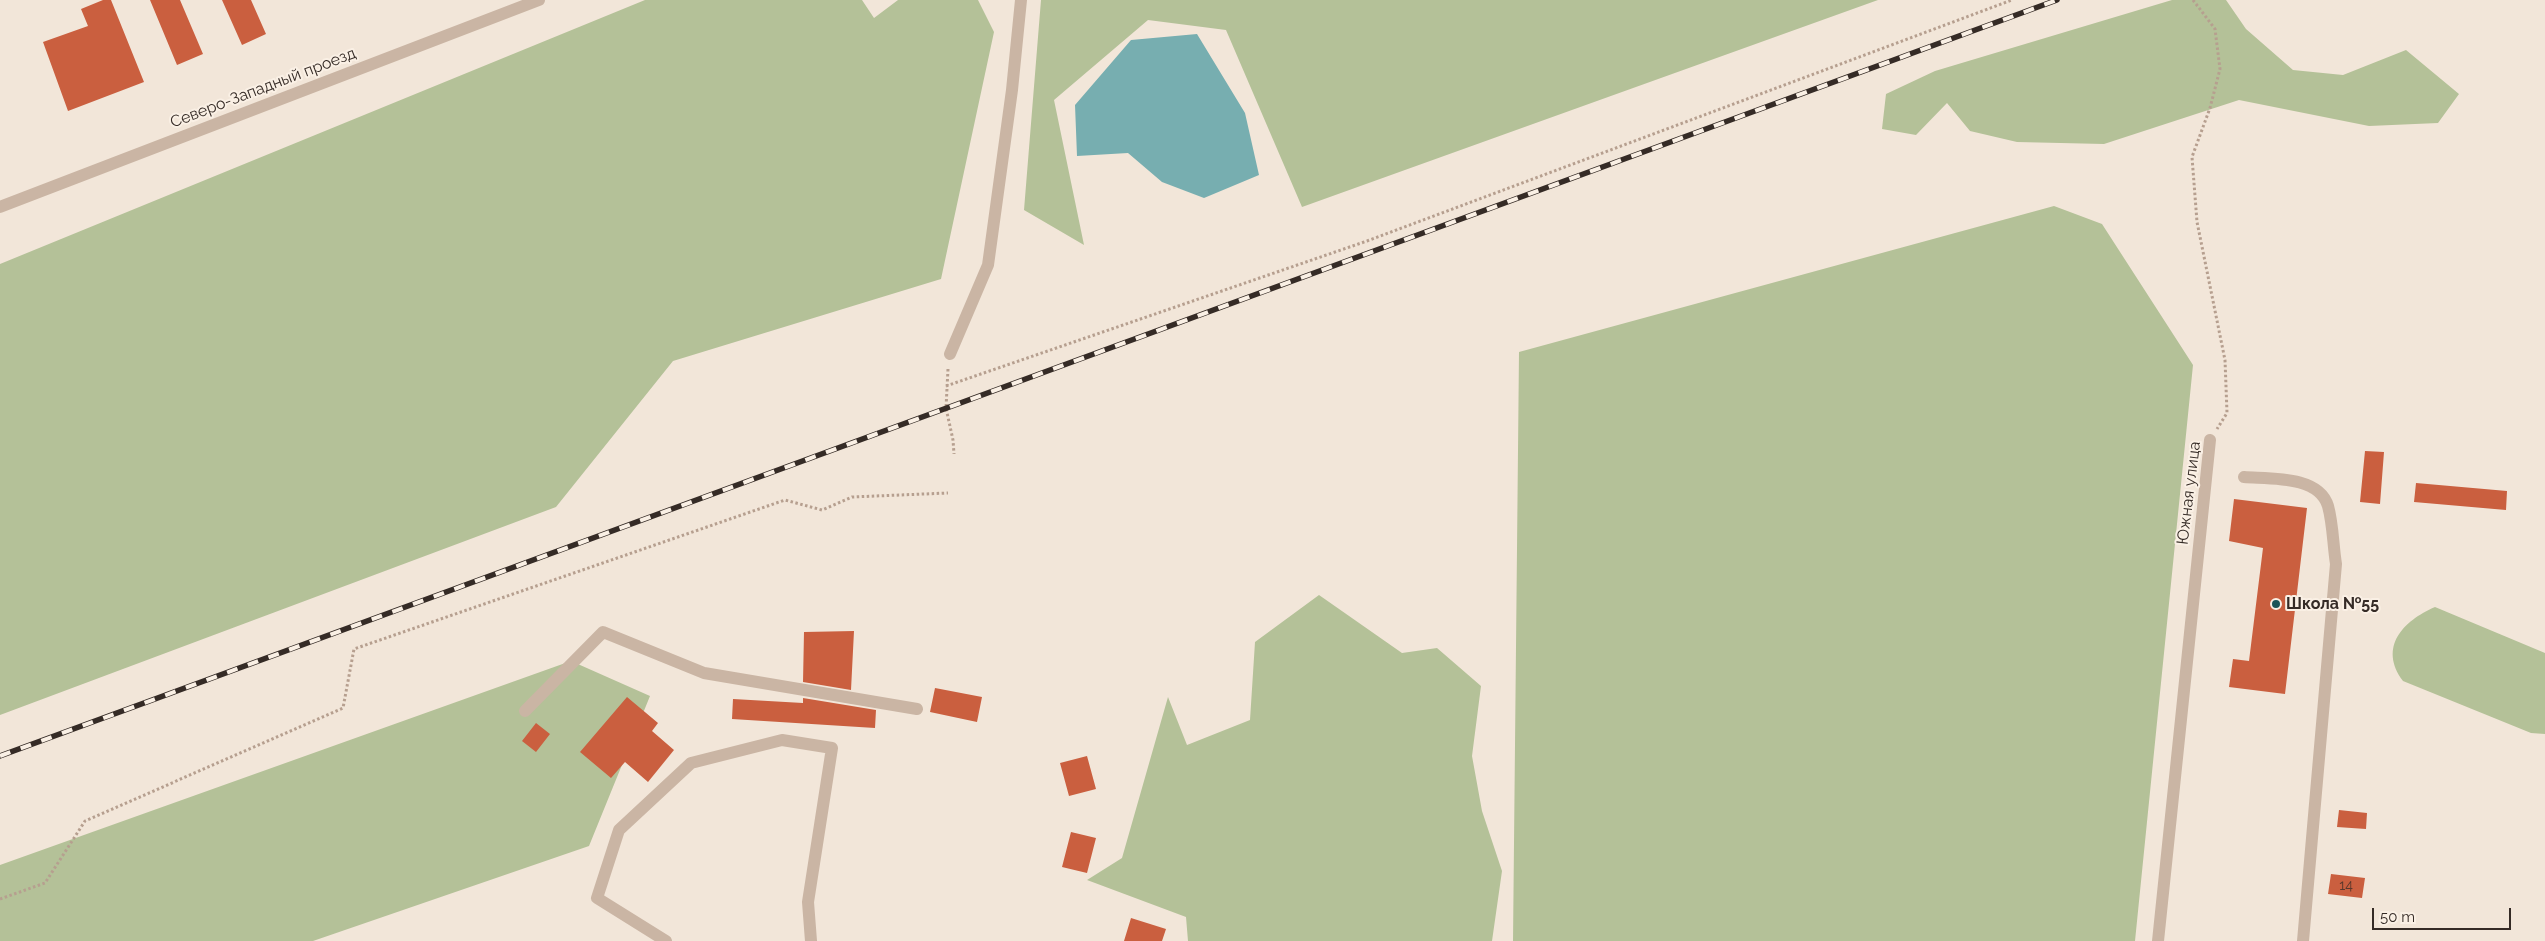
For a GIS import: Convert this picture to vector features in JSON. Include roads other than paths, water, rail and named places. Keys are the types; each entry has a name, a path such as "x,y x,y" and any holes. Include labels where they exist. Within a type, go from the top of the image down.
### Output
{"street":[{"name":"Северо-Западный проезд","path":"0,207 538,0"},
{"path":"950,354 988,265 1012,90 1021,0"},
{"name":"Южная улица","path":"2158,941 2210,440"},
{"path":"2244,477 2292,480 2315,489 2327,504 2336,564 2303,941"},
{"path":"525,711 602,632 704,673 917,709"},
{"path":"666,941 597,898 619,830 691,763 782,740 832,748 808,902 812,941"}],"water":[{"path":"1197,34 1245,113 1259,175 1204,198 1162,182 1128,153 1077,156 1075,105 1131,40"}],"railway":[{"path":"0,756 2057,0"}],"place":[{"name":"Школа №55","path":"2276,604"}]}
